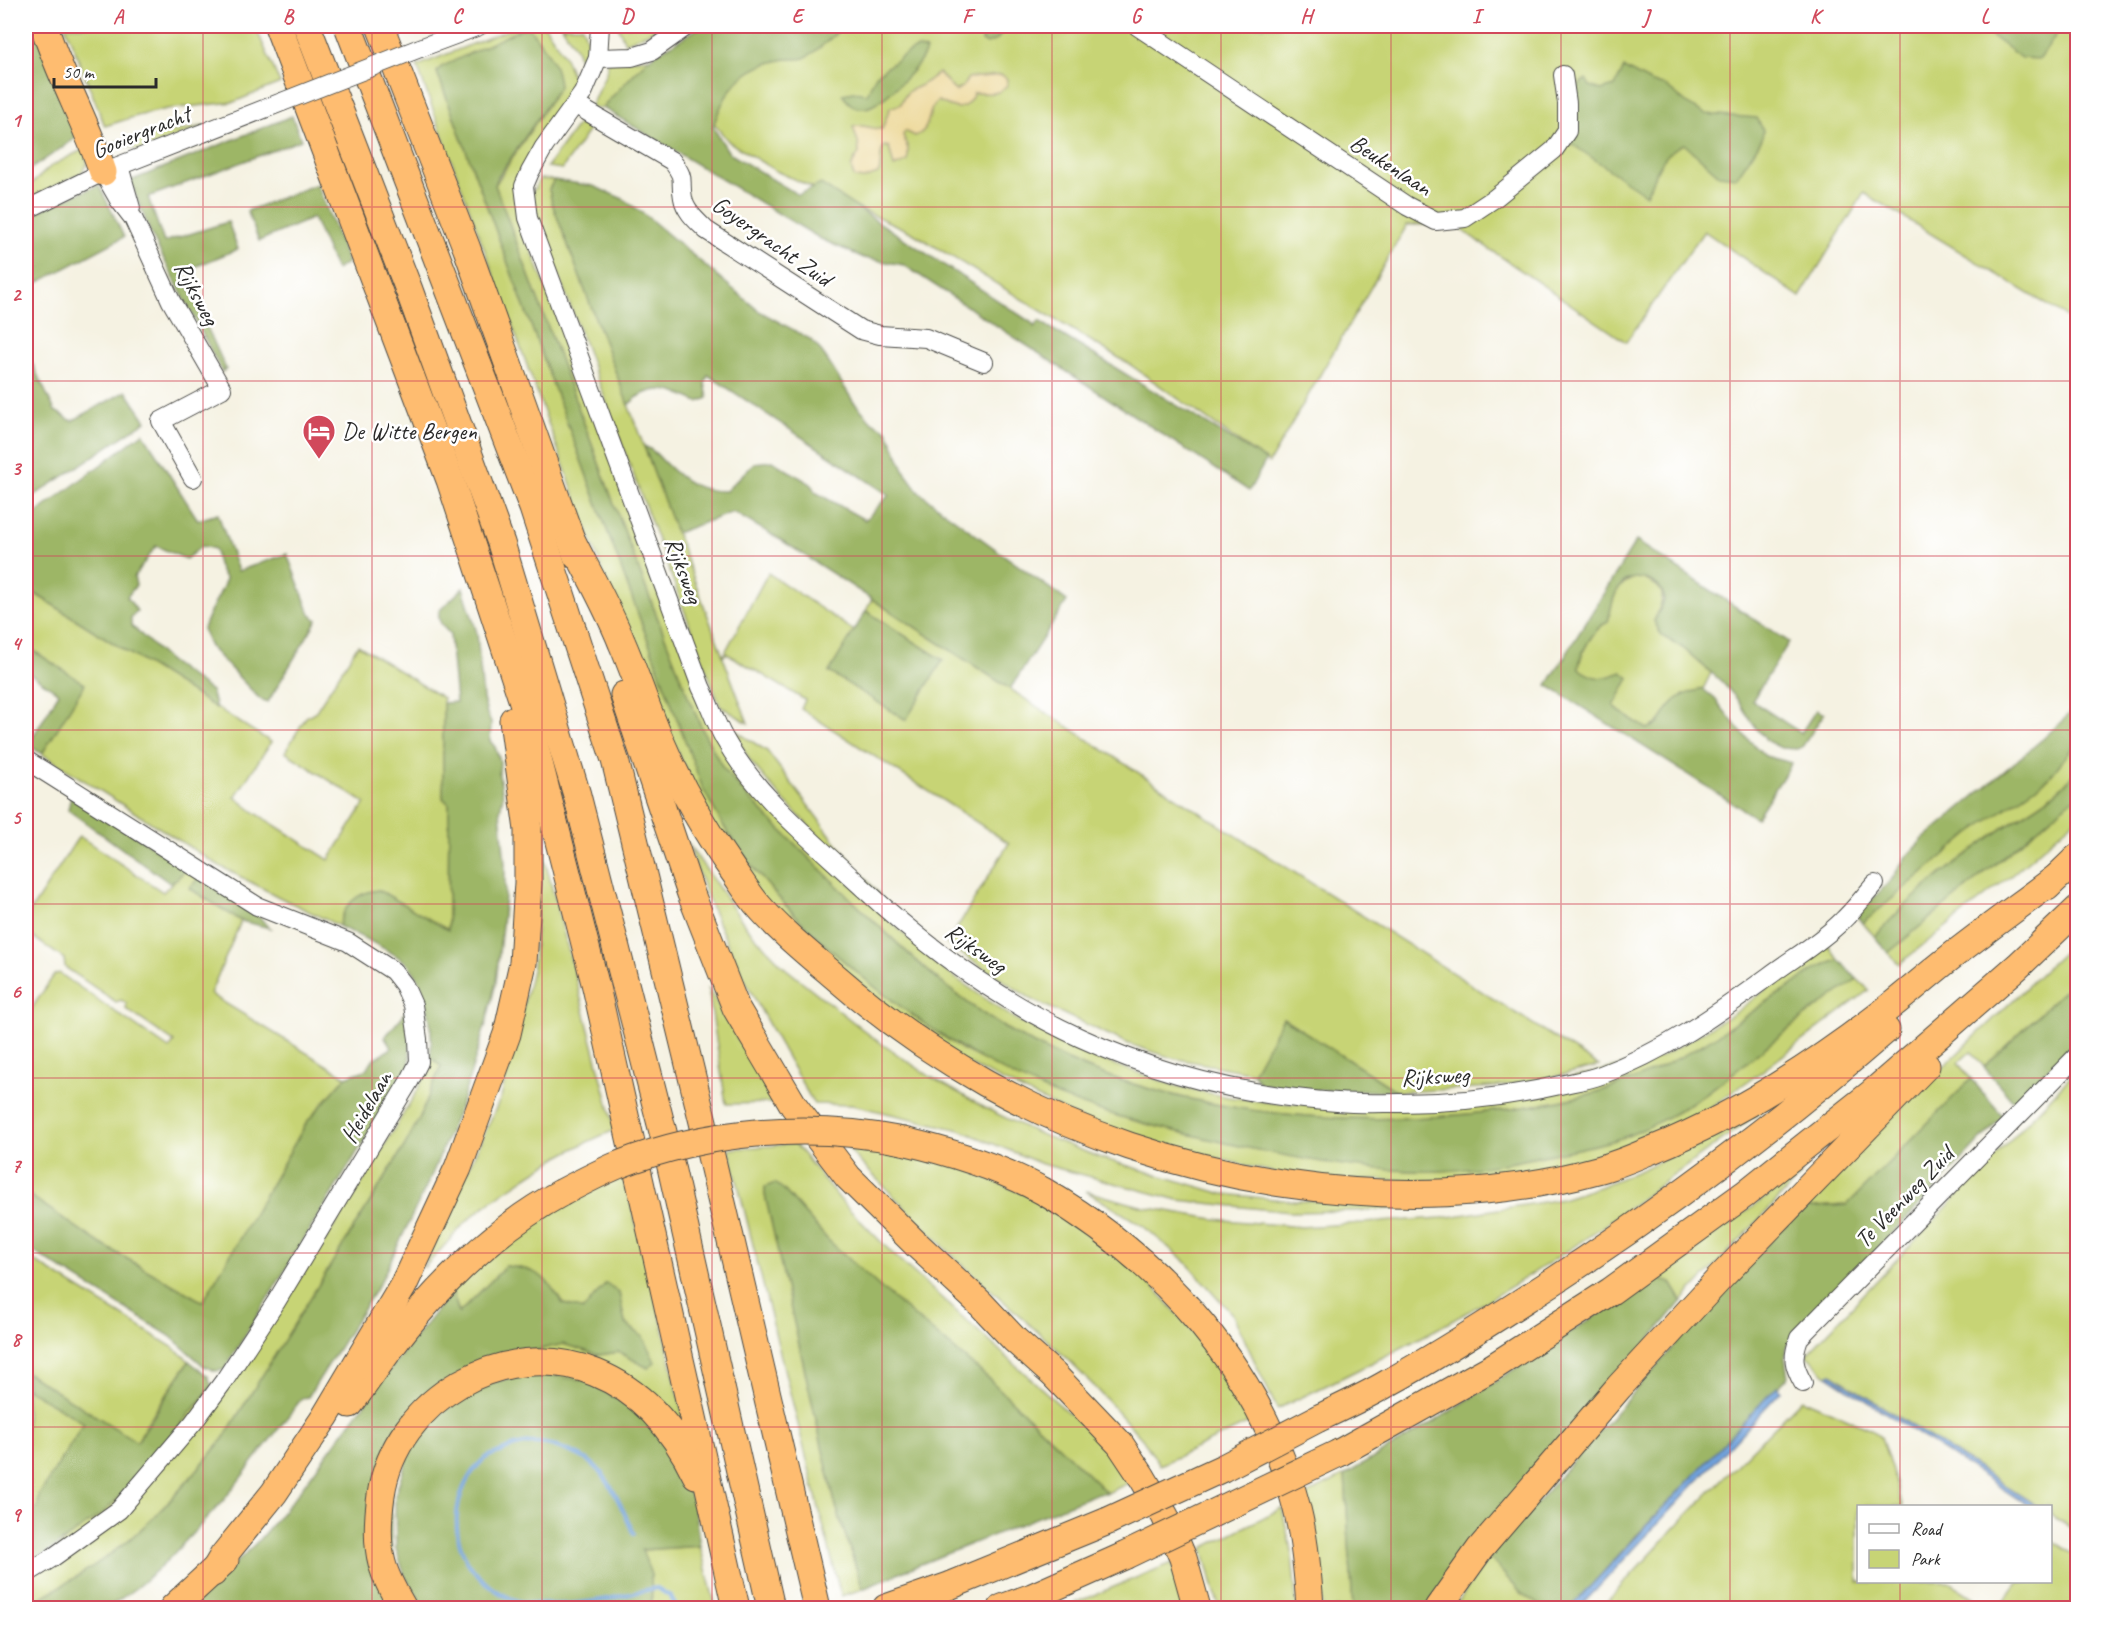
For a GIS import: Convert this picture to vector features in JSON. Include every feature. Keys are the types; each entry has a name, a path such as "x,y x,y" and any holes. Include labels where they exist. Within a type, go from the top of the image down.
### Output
{"highway":[{"path":"44,26 54,59 91,140 111,169"},
{"path":"56,26 111,169"},
{"path":"278,26 450,480 525,708 596,987 736,1608"},
{"path":"307,26 405,280 501,543 577,795 664,1136 771,1608"},
{"path":"348,26 533,508 615,760 704,1122 817,1608"},
{"path":"380,26 467,249 572,541 691,894 736,1008 794,1106 848,1177 1062,1383 1120,1444 1165,1516 1183,1558 1197,1608"},
{"path":"572,541 621,640 658,736 682,787 709,836 756,903 800,947 861,999 920,1042 987,1083 1052,1115 1105,1136 1196,1165 1289,1183 1402,1193 1457,1192 1509,1187 1604,1168 1698,1130 1745,1106 1802,1070 1873,1020 2069,866"},
{"path":"213,1573 223,1556 274,1493 325,1417 403,1286 458,1168 507,1034 523,963 528,883 528,830 502,635"},
{"path":"886,1608 1003,1565 1108,1521 1222,1468 1388,1384 1468,1337 1681,1195 1851,1061 2069,866"},
{"path":"1002,1608 1124,1556 1339,1453 1492,1366 1611,1291 1745,1194 1817,1138 2018,966 2078,909"},
{"path":"1438,1608 1480,1549 1619,1387 1719,1279 1911,1082 2018,966"},
{"path":"173,1608 213,1573 267,1514 419,1312 465,1264 521,1217 561,1193 618,1165 657,1152 731,1136 780,1131 831,1131 903,1141 971,1160 1042,1191 1093,1223 1137,1257 1166,1284 1207,1329 1232,1363 1256,1403 1281,1458 1296,1505 1304,1541 1310,1608"},
{"path":"981,1304 1050,1360 1127,1442 1172,1511 1186,1546 1205,1608"},
{"path":"403,1608 382,1563 377,1532 383,1479 393,1452 410,1425 432,1402 457,1384 484,1372 511,1364 570,1365 596,1372 618,1384 645,1404 665,1424 685,1452 714,1514"}],"street":[{"name":"Gooiergracht","path":"26,210 111,169 479,26"},
{"path":"588,26 598,53"},
{"path":"573,109 583,93 598,53 600,26"},
{"path":"598,53 632,57 652,51 687,26"},
{"name":"Beukenlaan","path":"1137,26 1407,206 1436,221 1465,218 1496,198 1554,150 1567,131 1567,103 1563,75"},
{"name":"Rijksweg","path":"573,109 544,147 524,186 528,218 701,687 724,738 752,778 778,808 899,922 978,981 1038,1018 1093,1046 1153,1068 1209,1083 1276,1096 1338,1102 1440,1103 1522,1094 1598,1077 1660,1049 1719,1013 1841,922 1875,884"},
{"name":"Goyergracht Zuid","path":"573,109 672,161 682,174 682,199 691,214 706,230 861,330 880,335 926,338 984,362"},
{"name":"Rijksweg","path":"111,169 129,196 133,218 171,301 222,389 160,421 193,478"},
{"name":"Heidelaan","path":"26,760 257,906 348,942 393,971 404,985 413,1005 418,1039 418,1062 410,1080 282,1292 224,1381 193,1423 119,1510 26,1574"},
{"name":"Te Veenweg Zuid","path":"1803,1383 1795,1369 1794,1354 1799,1338 2078,1055"}],"green space":[{"path":"26,26 36,26 76,138 28,171 26,175"},
{"path":"65,26 255,26 280,83 234,102 167,109 105,126"},
{"path":"518,26 545,26 564,55 577,88 519,175 514,196 519,217 683,649 766,804 938,966 1015,1019 1098,1059 1176,1086 1228,1097 1273,1103 1430,1109 1661,1057 1736,1012 1827,943 1839,960 1821,966 1685,1055 1623,1083 1594,1093 1555,1102 1441,1116 1378,1119 1314,1117 1250,1110 1186,1098 1125,1081 1066,1059 989,1018 930,972 829,878 747,796 723,768 705,735 635,560 495,185 559,87 549,54 530,29 525,27 437,72 691,756 720,820 754,869 786,906 830,948 920,1021 963,1050 1056,1095 1339,1164 1411,1171 1440,1171 1514,1162 1627,1136 1677,1112 1703,1096 1800,1020 1857,979 1869,990 1761,1072 1672,1134 1515,1181 1305,1180 1106,1131 933,1047 733,873 633,654 417,66"},
{"path":"562,26 582,26 588,48 585,72 576,49"},
{"path":"618,26 664,26 625,43"},
{"path":"702,26 843,26 808,56 767,64 745,75 736,83 723,102 713,127 729,153 798,195 821,184 1032,323 1034,327 1039,321 1266,460 1249,491 904,265 864,258 821,239 603,108 649,58"},
{"path":"743,26 2077,26 2077,323 1864,193 1800,297 1704,231 1626,342 1453,224 1407,225 1269,463 1129,364 911,232 776,171 729,142 695,101"},
{"path":"983,26 1006,26 997,40 987,44 982,41"},
{"path":"1978,26 2062,26 2040,59 2021,58"},
{"path":"525,27 530,29 549,56 556,70 559,87 498,177 495,185 635,560 705,735 723,768 747,796 893,939 968,1003 1010,1031 1066,1059 1125,1081 1186,1098 1250,1110 1314,1117 1378,1119 1503,1110 1594,1093 1639,1077 1685,1055 1821,966 1839,960 1857,979 1797,1022 1718,1085 1676,1113 1653,1125 1602,1144 1496,1165 1439,1171 1364,1168 1313,1161 1239,1146 1125,1118 1058,1096 1013,1076 923,1022 837,956 799,919 764,881 734,842 703,789 437,72 441,67"},
{"path":"918,48 926,50 917,65 900,84 872,106 861,108 854,106 842,94 854,92 867,94 876,75 908,52"},
{"path":"649,58 603,108 590,108 606,73 608,62"},
{"path":"1624,68 1652,83 1664,85 1689,105 1705,114 1757,118 1763,130 1762,139 1737,177 1719,175 1684,144 1676,148 1665,159 1656,172 1646,195 1569,142 1573,92 1586,79 1590,86 1601,90 1615,86"},
{"path":"292,116 301,140 148,197 164,242 228,222 238,249 182,272 226,369 222,372 151,234 130,181"},
{"path":"579,123 589,130 562,169 547,167"},
{"path":"205,126 140,152 117,141"},
{"path":"86,148 87,165 81,173 26,201 26,189 51,166"},
{"path":"540,179 554,180 549,189 552,203 723,656 768,573 854,631 829,673 943,660 866,611 872,599 1185,803 1599,1066 1545,1079 1495,1087 1398,1092 1283,1018 1253,1073 1172,1058 1129,1044 1033,1000 947,944 1009,843 801,709 805,700 726,653 723,657 748,723 720,706 534,209 532,193"},
{"path":"554,180 593,186 623,199 759,311 810,339 822,352 853,401 872,422 887,430 906,474 919,492 1067,601 1010,689 781,540 733,512 676,533 644,446 653,451 686,481 708,490 726,491 754,463 772,461 811,484 815,492 865,520 889,495 708,375 705,383 708,398 698,402 671,391 654,390 637,397 628,405 552,203 549,189"},
{"path":"317,184 348,263 336,270 313,218 259,241 247,211"},
{"path":"99,185 124,237 26,289 26,218"},
{"path":"26,351 55,411 72,421 126,391 146,421 26,501"},
{"path":"143,433 198,520 218,514 238,571 287,554 310,614 317,620 268,702 260,699 210,647 203,629 226,579 218,565 215,549 202,546 186,559 156,546 134,577 136,585 127,597 137,611 131,617 131,625 169,661 211,691 216,708 26,588 26,521"},
{"path":"1636,541 1789,642 1752,701 1801,733 1816,710 1824,714 1802,747 1781,748 1767,741 1722,682 1683,648 1662,636 1654,621 1664,599 1659,587 1648,580 1634,578 1623,583 1617,591 1608,622 1598,629 1588,642 1579,669 1595,677 1605,677 1622,672 1629,678 1614,706 1647,729 1659,722 1678,699 1703,689 1715,699 1740,731 1765,756 1792,763 1756,818 1547,685"},
{"path":"1638,577 1655,585 1662,593 1661,604 1654,621 1662,636 1683,648 1711,673 1703,689 1678,699 1659,722 1647,729 1614,706 1629,678 1622,673 1605,678 1596,677 1579,669 1588,642 1598,629 1608,622 1613,600 1619,588"},
{"path":"26,588 271,742 235,797 254,812 329,860 365,803 285,752 306,717 316,711 358,645 443,698 443,798 449,804 448,931 379,890 371,891 353,901 344,912 339,926 218,865 42,754 84,684 26,646"},
{"path":"463,588 477,633 483,699 491,722 490,741 500,761 499,775 503,796 500,811 505,864 505,896 496,982 486,1023 463,1099 433,1172 381,1281 308,1397 302,1398 223,1501 163,1565 108,1608 26,1608 93,1566 144,1527 191,1478 223,1439 404,1147 419,1119 441,1066 430,1057 430,1020 423,992 412,969 404,961 373,942 339,926 344,911 353,900 364,893 379,890 448,930 449,804 443,798 443,703 456,702 450,635 439,619 439,611"},
{"path":"866,611 943,660 906,720 829,672"},
{"path":"26,646 85,684 42,754 28,745 59,693 26,671"},
{"path":"2077,707 2077,742 2049,778 1970,833 1863,923 1857,915 1892,879 1905,858 1922,840 2045,737"},
{"path":"731,728 767,751 835,841 886,903 785,802 751,762"},
{"path":"2077,742 2076,770 2067,782 2040,804 2001,829 1952,866 1918,894 1875,937 1863,923 1970,833 2049,778"},
{"path":"2077,768 2077,796 1888,953 1875,937 1902,908 1970,852 2064,786"},
{"path":"71,796 187,868 170,883 68,810"},
{"path":"2077,796 2077,818 2013,874 1899,964 1888,953"},
{"path":"79,836 163,892 187,868 209,874 190,888 241,921 210,994 346,1077 307,1122 203,1302 101,1244 26,1193 26,1039 28,1040 32,1034 26,1029 26,1017 54,975 59,973 169,1049 174,1042 126,1009 126,1003 121,1000 116,1002 65,967 64,959 26,932 26,918"},
{"path":"689,845 747,928 785,968 876,1040 931,1077 985,1108 1035,1132 1101,1158 1223,1194 1295,1201 1440,1199 1440,1206 1290,1212 1178,1200 1042,1164 960,1130 852,1105 814,1104 728,946"},
{"path":"542,849 615,1130 563,1154 495,1199 464,1224 423,1268 501,1097 533,966"},
{"path":"200,877 248,906 270,928 241,921 189,888"},
{"path":"2077,939 2077,978 1984,1067 1971,1051 1958,1063 1971,1079 1847,1205 1801,1208 1845,1161"},
{"path":"2077,978 2077,1039 2015,1103 1984,1067"},
{"path":"708,987 731,1028 780,1103 726,1104"},
{"path":"410,1007 410,1066 224,1370 215,1371 204,1366 170,1336 26,1247 26,1193 101,1244 203,1302 307,1122 346,1077 365,1070 374,1059 392,1048 385,1037"},
{"path":"1283,1018 1398,1092 1316,1090 1260,1084 1253,1073"},
{"path":"430,1057 441,1066 419,1119 404,1147 223,1439 191,1478 144,1527 93,1566 26,1606 26,1581 256,1344 355,1195 417,1091 427,1071"},
{"path":"2077,1070 2077,1532 2052,1516 2052,1505 2035,1505 1832,1374 1827,1375 1806,1355"},
{"path":"1971,1079 2003,1116 1786,1347 1788,1377 1632,1540 1571,1608 1543,1608 1520,1592 1489,1557 1717,1297 1801,1208 1847,1205"},
{"path":"1773,1103 1592,1234 1517,1283 1358,1370 1277,1409 1233,1315 1186,1262 1143,1226 1086,1191 1144,1207 1214,1219 1301,1227 1442,1218 1562,1199 1599,1187 1704,1140"},
{"path":"795,1144 843,1203 893,1254 1094,1436 1122,1470 1129,1483 1107,1493 987,1377 882,1289 828,1240 783,1189 765,1187 835,1503 863,1589 841,1596 729,1149"},
{"path":"848,1148 903,1152 945,1160 1038,1200 1137,1268 1209,1350 1251,1422 1160,1465 1143,1440 1098,1390 1057,1349 953,1256"},
{"path":"1800,1173 1802,1174 1682,1301 1671,1283 1653,1278"},
{"path":"623,1174 664,1331 690,1447 485,1362 563,1344 599,1355 619,1352 643,1337 625,1323 619,1293 606,1283 583,1310 562,1303 546,1280 534,1272 517,1267 506,1266 459,1313 452,1291 529,1220"},
{"path":"775,1183 828,1240 882,1289 987,1377 1107,1493 1098,1493 863,1589 835,1503 765,1195 765,1187"},
{"path":"26,1256 174,1348 189,1361 147,1423 137,1442 26,1544 26,1375 104,1422 26,1372"},
{"path":"506,1266 534,1272 546,1280 562,1303 583,1310 606,1283 619,1293 625,1323 643,1337 655,1362 648,1368 619,1352 599,1355 563,1344 485,1362 389,1438 393,1608 190,1608 257,1542 295,1497 394,1364 452,1291 459,1313"},
{"path":"1653,1278 1671,1283 1682,1301 1426,1608 1353,1608 1345,1475 1443,1416"},
{"path":"189,1361 208,1376 212,1386 133,1484 103,1513 26,1567 26,1514 38,1508 39,1495 84,1423 26,1388 26,1372 137,1442"},
{"path":"532,1373 589,1381 648,1419 679,1462 694,1506 700,1546 642,1550 651,1575 652,1608 424,1608 405,1576 396,1549 395,1495 411,1448 424,1425 481,1385"},
{"path":"1802,1399 1871,1429 1881,1437 1903,1505 1857,1505 1857,1583 1951,1583 1990,1608 1601,1608 1685,1517"},
{"path":"1345,1475 1353,1608 1323,1608 1304,1496"},
{"path":"1282,1508 1292,1555 1297,1608 1219,1608 1203,1548"},
{"path":"2052,1540 2077,1557 2077,1608 1999,1608 2017,1583 2052,1583"},
{"path":"700,1546 716,1608 652,1608 651,1576 642,1550"},
{"path":"1489,1557 1520,1592 1543,1608 1454,1608"},
{"path":"1172,1563 1185,1608 1063,1608"}],"sand":[{"path":"938,73 956,91 968,78 1002,75 1007,79 1007,86 996,93 974,93 967,104 959,108 938,101 931,110 927,125 921,133 915,136 905,131 903,135 908,149 908,161 894,167 889,147 884,146 878,174 864,179 855,178 852,167 859,153 853,127 882,129 890,108 901,104 908,92"}],"water":[{"path":"1831,1374 2035,1505 2027,1505 1827,1375"},
{"path":"1777,1386 1781,1391 1579,1608 1570,1608"}],"waterway":[{"path":"634,1534 613,1490 596,1467 574,1453 544,1444 522,1444 485,1459 472,1473 459,1502 458,1535 469,1564 480,1577 507,1597 527,1603 563,1604 602,1600 657,1588 670,1596 677,1608"}],"place":[{"name":"De Witte Bergen","path":"319,460"}]}
